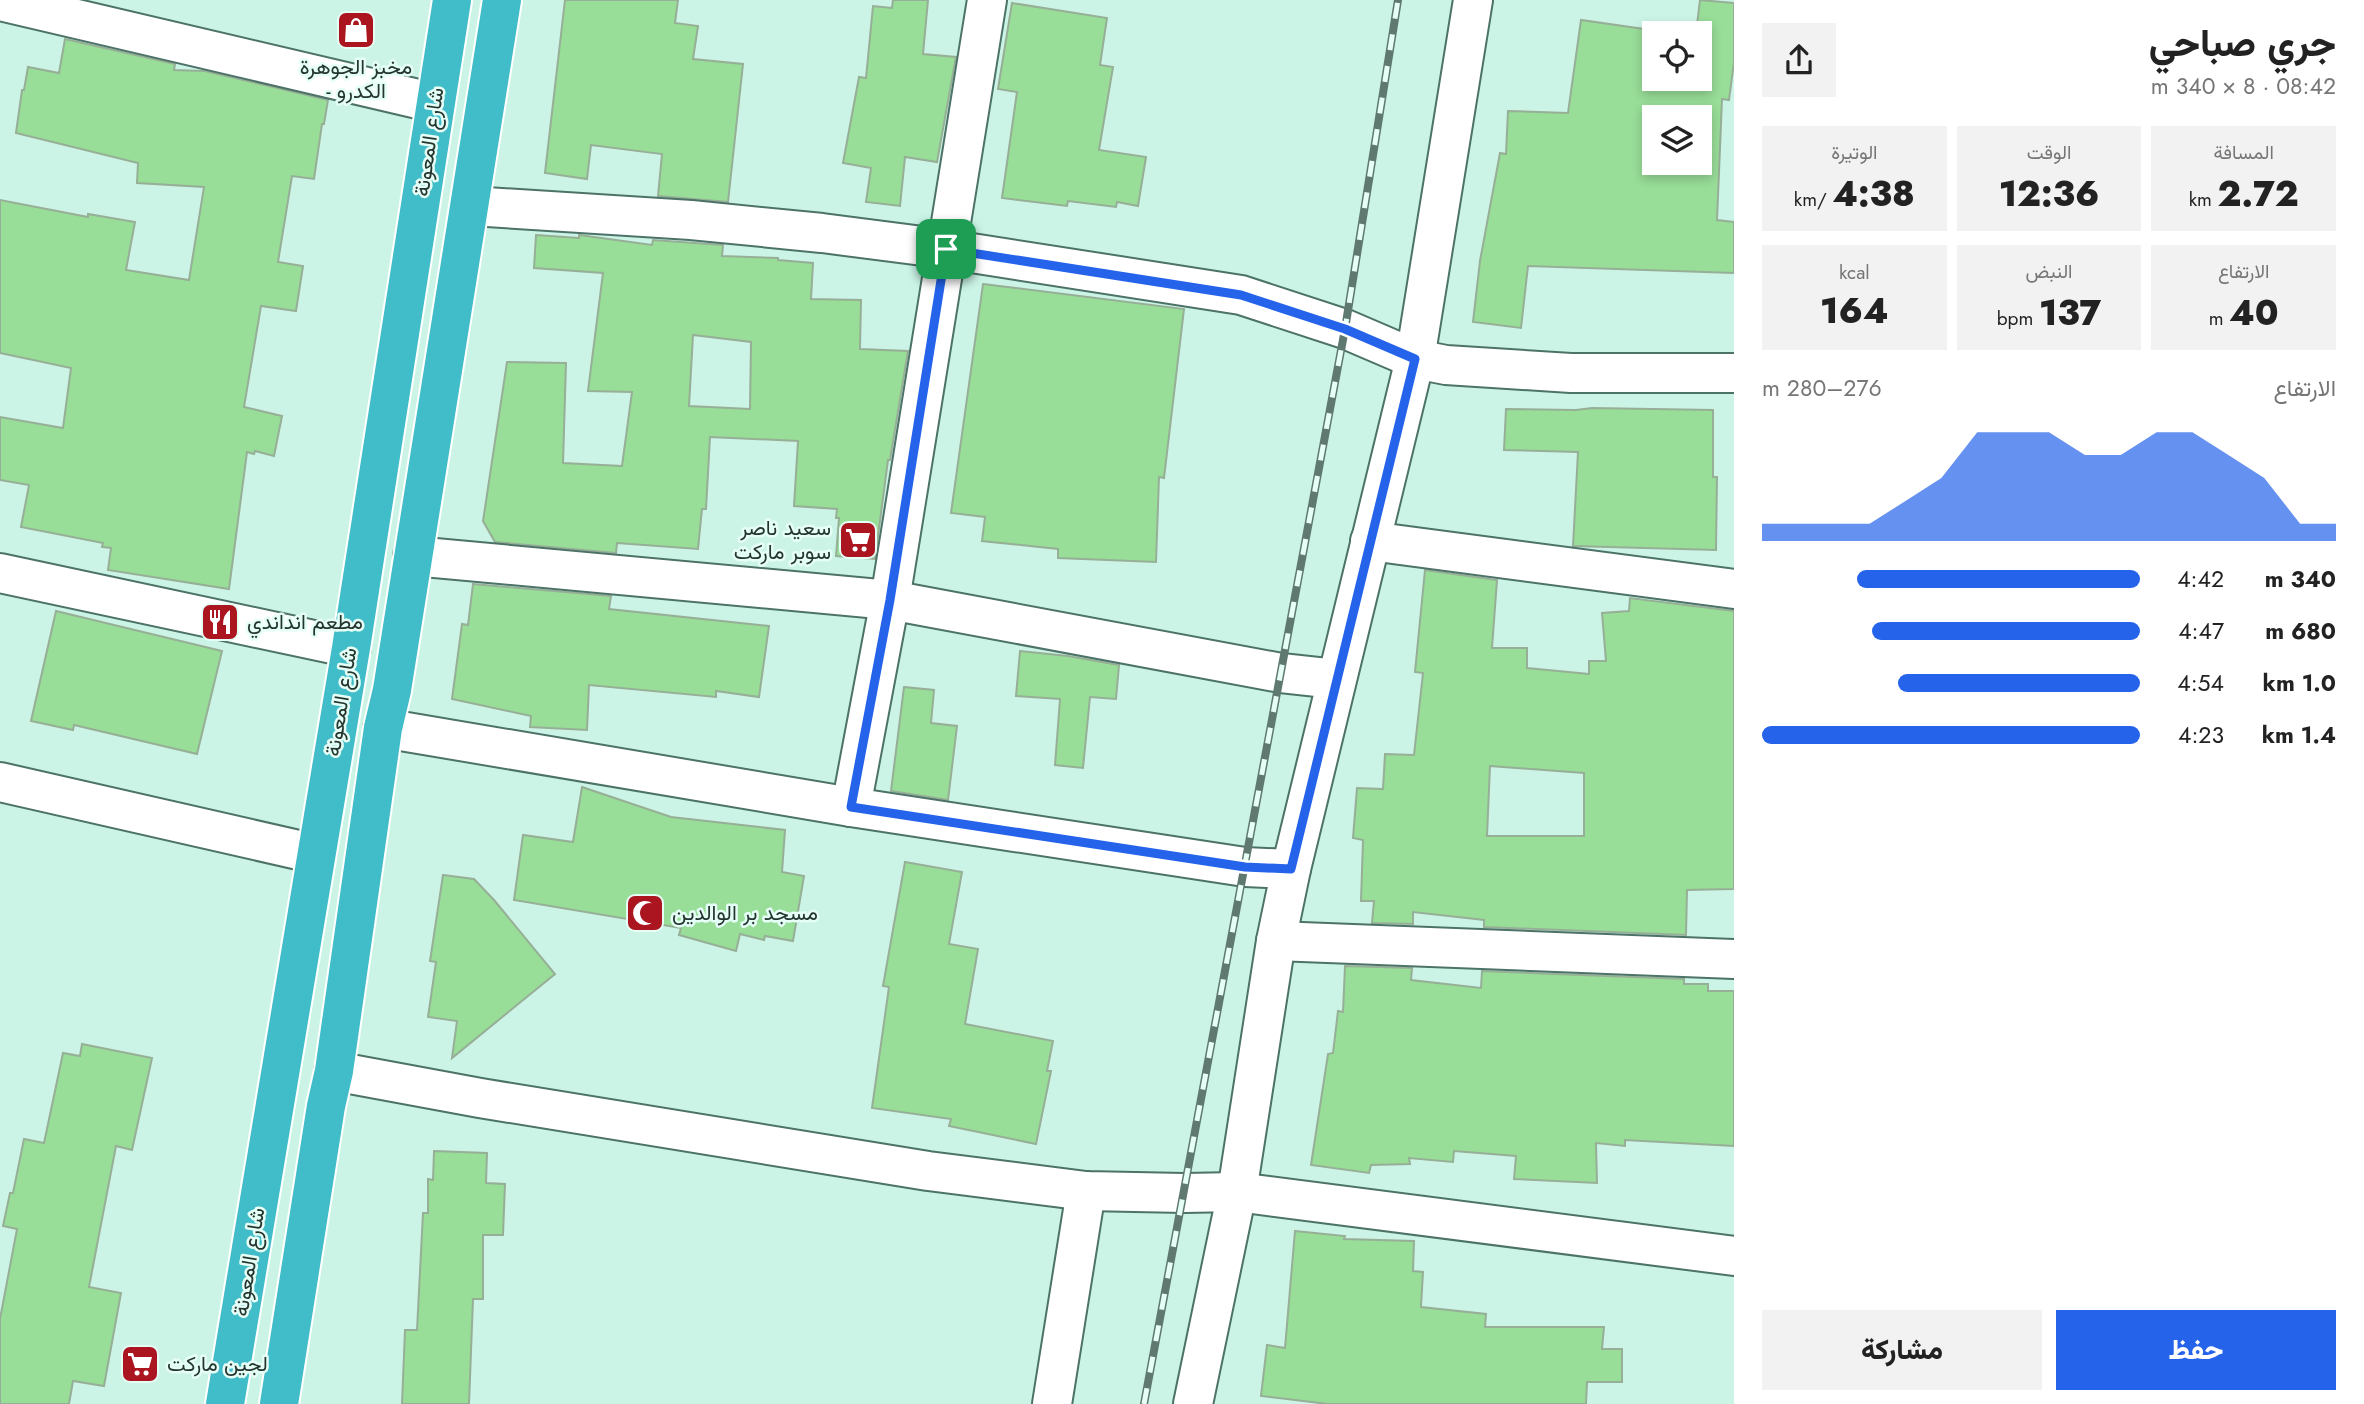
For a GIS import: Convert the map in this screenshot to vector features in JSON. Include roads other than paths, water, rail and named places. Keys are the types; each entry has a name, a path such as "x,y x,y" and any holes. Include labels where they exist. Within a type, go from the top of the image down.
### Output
{"highway":[{"name":"شارع المعونة","path":"226,1404 351,648 452,0"},
{"path":"279,1404 334,1071 383,729 392,690 502,0"},
{"path":"305,929 352,939"}],"street":[{"path":"851,807 890,600 987,0"},
{"path":"1193,1404 1237,1192 1276,941 1291,869 1415,359 1473,0"},
{"path":"0,1 435,103"},
{"path":"471,206 754,226 946,249 1241,295 1345,329 1415,359 1446,365 1571,373 1734,373"},
{"path":"1370,541 1734,589"},
{"path":"413,556 890,600 1281,673 1336,679"},
{"path":"0,573 351,648"},
{"path":"383,729 851,807 1245,867 1291,869"},
{"path":"0,782 316,854"},
{"path":"1276,941 1734,959"},
{"path":"334,1071 480,1098 928,1171 1086,1191 1237,1192 1734,1255"},
{"path":"1052,1404 1086,1191"}],"railway":[{"path":"1144,1404 1345,329 1398,0"}],"place":[{"name":"مخبز الجوهرة - الكدرو","path":"356,30"},
{"name":"سعيد ناصر سوبر ماركت","path":"858,540"},
{"name":"مطعم انداندي","path":"220,622"},
{"name":"مسجد بر الوالدين","path":"645,913"},
{"name":"لجين ماركت","path":"140,1364"}]}
